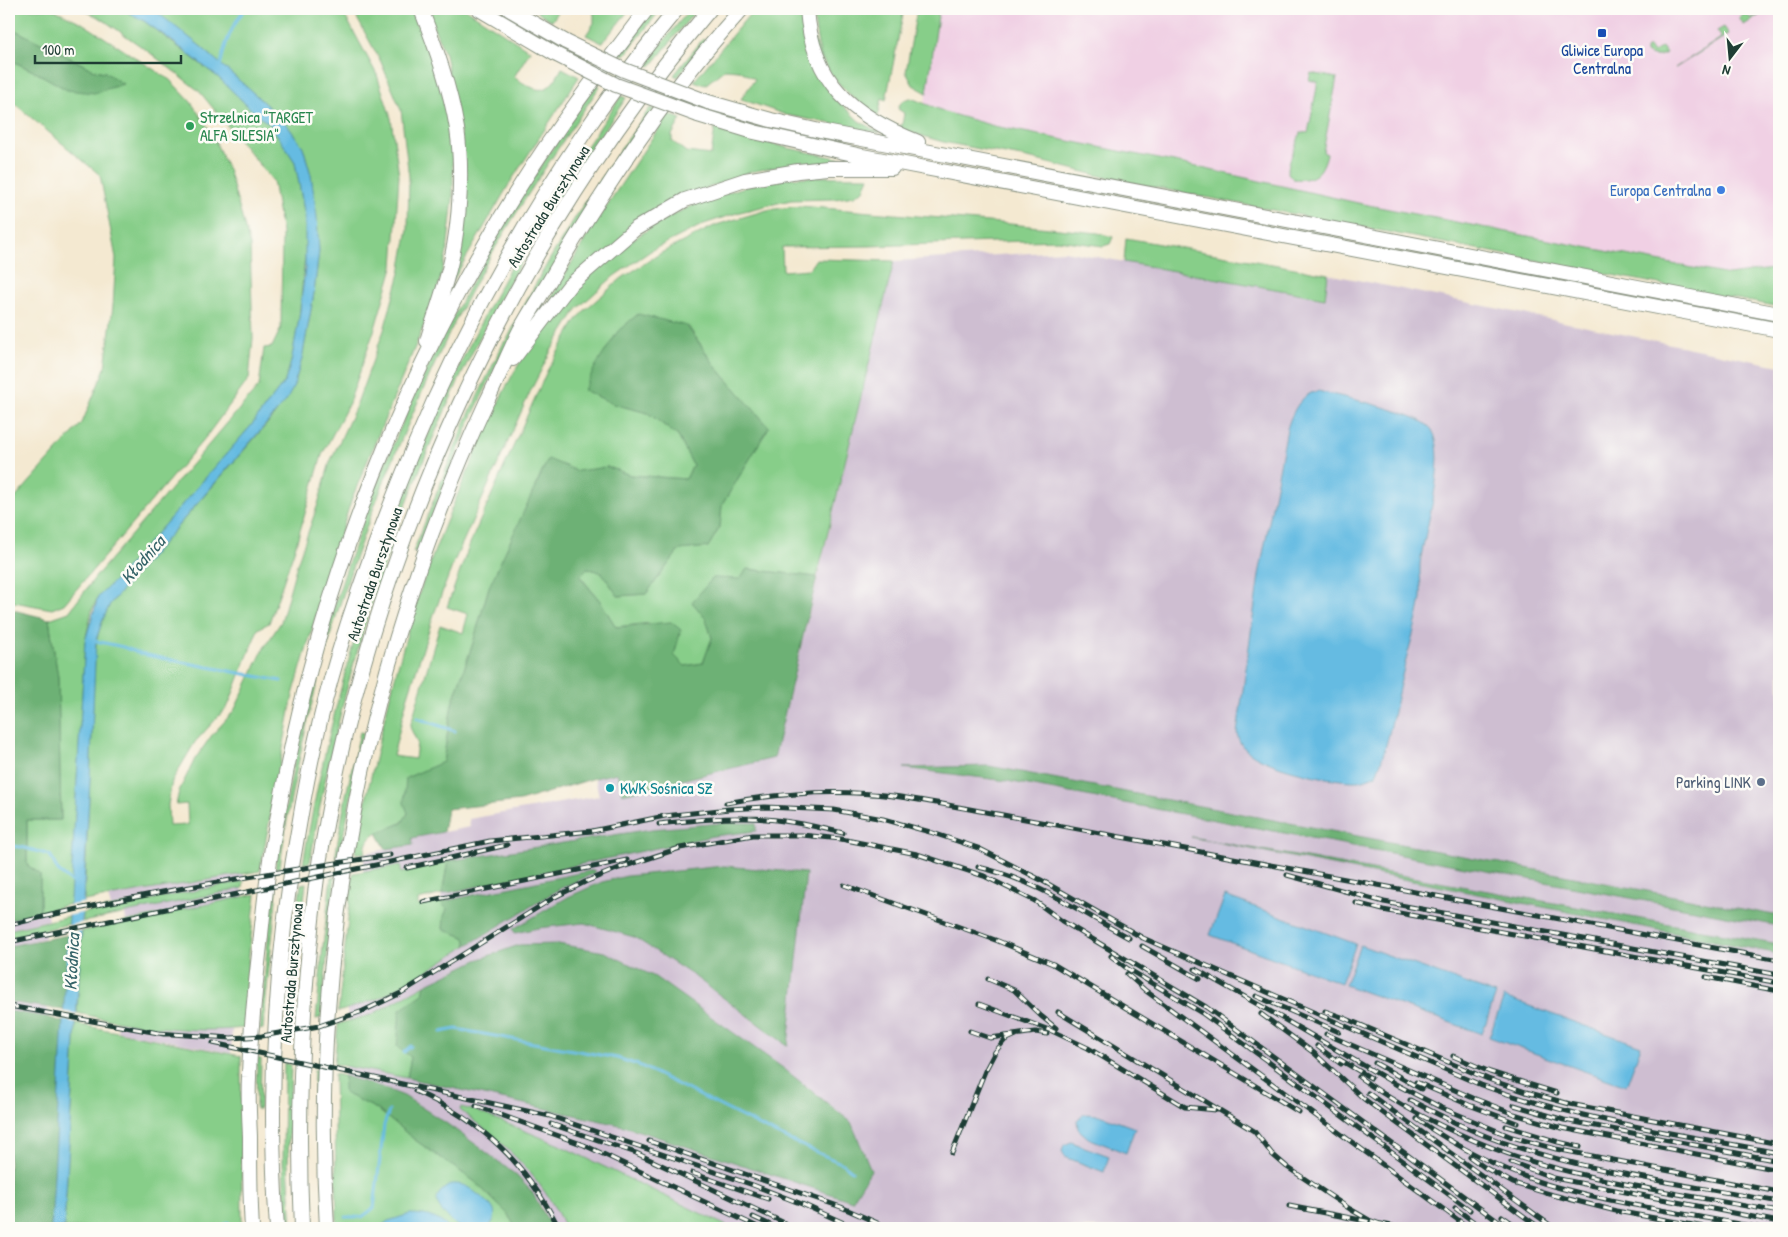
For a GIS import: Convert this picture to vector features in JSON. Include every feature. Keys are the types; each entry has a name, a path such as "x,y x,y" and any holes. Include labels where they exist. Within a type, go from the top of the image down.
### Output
{"highway":[{"path":"412,388 451,261 456,230 460,180 457,130 449,93 439,56 421,9"},
{"path":"479,9 556,55 616,85 698,115 754,132 810,145 1068,196 1779,330"},
{"path":"509,9 543,30 624,70 708,102 800,126 1779,314"},
{"path":"518,9 543,30"},
{"path":"252,1228 248,1078 272,843 290,751 309,670 333,592 378,466 412,388 468,276 519,188 570,111 647,9"},
{"name":"Autostrada Bursztynowa","path":"277,1228 273,1144 275,1006 286,907 313,748 331,679 368,564 399,482 448,367 497,273 550,184 599,112 649,41 677,9"},
{"name":"Autostrada Bursztynowa","path":"302,1228 299,1130 300,1080 304,1007 315,891 337,767 357,686 387,585 405,533 443,438 488,344 529,268 576,190 600,155 662,68 710,9"},
{"path":"327,1228 323,1138 327,1010 334,931 361,774 387,670 415,578 439,512 520,330 583,224 615,176 710,45 742,9"},
{"path":"807,9 808,31 822,70 853,107 870,120 896,134 946,154"},
{"path":"496,382 569,286 635,229 685,200 745,180 798,171 858,168 936,169"}],"shaded area":[{"name":"Europa Centralna","path":"939,9 1779,9 1779,289 922,123"},
{"path":"1064,251 1324,298 1328,274 1779,366 1779,916 989,766 909,768 1007,781 1779,926 1779,944 1229,844 1779,954 1779,1228 552,1228 541,1206 516,1175 482,1149 404,1096 344,1076 345,1066 407,1077 424,985 371,1015 348,1021 347,1009 380,998 427,971 448,862 401,873 401,865 363,871 365,853 412,845 412,838 470,827 469,819 599,796 595,778 618,773 622,794 774,758 894,261"},
{"path":"244,874 244,881 111,907 108,897"},
{"path":"243,888 243,897 126,921 125,913"},
{"path":"46,911 48,920 9,930 9,920"},
{"path":"44,930 45,938 9,946 9,938"},
{"path":"9,1002 47,1008 47,1017 9,1011"},
{"path":"119,1022 171,1029 232,1030 231,1053 117,1031"}],"green space":[{"path":"9,9 53,9 82,23 170,80 191,102 212,134 229,172 250,246 253,338 249,379 205,438 64,604 52,609 9,601 9,505 82,423 105,368 113,306 116,258 100,175 9,99 9,59 68,90 105,72 94,70 9,27"},
{"path":"81,9 122,9 144,21 219,78 258,116 270,124 295,162 305,216 306,245 299,319 291,362 285,381 250,427 123,572 98,597 92,610 85,641 70,904 40,912 40,874 27,865 27,820 61,820 58,678 49,619 69,612 97,575 259,386 264,348 272,347 281,328 282,233 273,181 199,91 149,52 102,19"},
{"path":"151,9 339,9 348,21 377,75 391,118 399,176 393,267 375,328 349,403 322,455 295,548 269,623 258,629 228,706 195,742 172,781 168,805 169,826 188,825 187,804 176,805 179,791 195,759 212,735 234,711 264,648 281,622 297,564 318,504 330,462 356,406 384,330 400,273 408,229 409,177 401,110 381,62 352,9 410,9 431,54 441,88 451,139 453,198 447,252 435,299 352,498 293,695 260,871 84,901 95,655 102,623 110,604 274,416 293,388 302,359 314,293 319,251 311,175 303,147 287,125 258,97 199,45"},
{"path":"426,9 466,9 530,51 514,77 536,89 547,88 552,84 562,68 579,77 511,181 452,282 462,142 445,54"},
{"path":"533,9 560,9 552,21"},
{"path":"590,9 630,9 602,43 586,35 594,23 594,14"},
{"path":"653,9 661,9 625,55 619,53"},
{"path":"690,9 697,9 651,66 645,64"},
{"path":"754,9 803,9 835,98 859,121 880,133 786,115 741,99 755,79 739,70 725,69 705,85 694,81"},
{"path":"812,9 904,9 886,100 882,98 878,116 862,105 832,76 819,48"},
{"path":"917,9 939,9 927,93 913,85 906,72"},
{"path":"1753,9 1757,9 1760,13 1769,9 1744,25 1739,18 1746,13 1751,19 1756,15"},
{"path":"9,27 94,70 105,72 123,84 94,93 67,90 9,59"},
{"path":"1724,27 1729,34 1675,68 1721,38 1717,31"},
{"path":"703,39 706,41 678,77 674,75"},
{"path":"1649,47 1653,53 1662,47 1666,53 1651,56 1646,53 1646,49"},
{"path":"1311,73 1337,78 1323,152 1327,154 1323,167 1316,175 1306,179 1293,179 1288,173 1289,163 1300,132 1308,133 1318,82 1309,80"},
{"path":"595,84 600,86 517,212 469,294 440,353 396,453 364,534 324,657 296,772 280,867 275,868 305,712 338,593 380,477 429,364 457,309 513,211"},
{"path":"621,96 626,98 546,221 491,316 445,410 419,472 373,600 354,664 322,795 310,862 303,864 335,711 379,562 406,489 436,417 469,346 505,277 547,208"},
{"path":"911,98 948,113 994,126 1179,163 1358,203 1729,275 1779,268 1779,307 1116,180 1032,159 943,142 899,129 900,125 902,126 904,113 898,109 903,101"},
{"path":"650,108 654,109 503,352 470,421 418,551 413,552 466,420 504,342 507,340 538,279 573,221"},
{"path":"668,114 681,119 672,135 672,141 686,152 711,155 715,128 788,148 857,162 793,164 750,172 681,198 548,304 590,231"},
{"path":"809,177 869,177 864,190 854,196 835,199 791,200 740,212 704,224 652,250 614,276 578,308 552,349 531,390 453,564 434,614 407,699 393,756 415,759 417,742 410,727 440,625 463,633 468,614 447,607 471,541 547,371 576,321 586,309 622,278 661,253 716,225 767,210 800,206 1000,223 1098,233 1113,237 1110,244 1103,246 1058,240 782,247 783,271 809,269 816,259 894,261 817,577 747,569 740,579 692,602 706,618 712,638 703,663 685,666 649,623 616,627 600,601 580,576 587,567 602,573 618,596 646,594 679,550 708,547 720,527 722,505 769,427 716,367 688,326 613,404 648,413 678,436 693,465 686,479 630,475 608,467 577,472 489,587 473,643 452,704 443,763 406,778 408,813 404,820 371,837 367,843 365,853 355,853 391,692 424,580 449,514 497,406 520,362 543,328 576,289 614,254 655,225 689,207 732,191 776,180"},
{"path":"1126,238 1328,274 1325,298 1124,262"},
{"path":"638,314 687,326 716,367 769,427 722,505 720,527 708,547 679,550 646,594 618,596 602,573 587,568 580,577 600,601 616,627 671,622 681,630 674,655 685,666 703,663 712,638 706,619 692,602 713,578 740,579 747,569 817,577 774,758 622,794 617,773 520,801 447,809 443,832 412,838 413,845 386,849 377,833 402,823 408,813 404,803 406,778 443,762 452,704 473,643 489,587 548,459 577,471 608,467 630,475 686,479 693,465 678,436 648,413 613,404 584,390 595,367 618,331"},
{"path":"9,609 49,619 58,677 61,820 27,820 27,865 40,874 40,912 9,920"},
{"path":"360,732 364,733 339,857 335,858 346,795"},
{"path":"989,766 1779,916 1779,926 1007,781 904,768"},
{"path":"723,823 756,823 756,831 713,836 442,894 448,861 652,829"},
{"path":"1191,837 1779,944 1779,954"},
{"path":"448,861 442,894 418,900 418,906 440,902 447,909 443,929 464,937 467,942 466,946 380,998 338,1012 353,873 401,865 401,873"},
{"path":"724,866 806,873 788,1046 694,976 634,937 584,923 538,928 515,933 513,929 568,897 602,882 627,876"},
{"path":"594,870 595,873 561,888 466,946 467,942 464,937 443,929 444,916 447,909 440,902"},
{"path":"335,877 321,1018 316,1019 331,878"},
{"path":"244,881 243,888 83,922 83,913"},
{"path":"306,883 298,947 292,1024 287,1025 293,947 301,884"},
{"path":"277,890 263,1029 260,1030 272,891"},
{"path":"256,894 249,953 244,1028 223,1030 181,1029 118,1021 77,1013 82,931"},
{"path":"69,916 69,924 9,938 9,930"},
{"path":"68,935 64,1010 9,1002 9,946"},
{"path":"558,944 605,952 655,977 783,1068 851,1122 871,1170 852,1201 624,1126 407,1078 411,1057 397,1047 400,1010 423,994 425,985 477,960 519,945"},
{"path":"425,985 407,1078 334,1064 338,1024 371,1015"},
{"path":"9,1011 47,1017 63,1022 51,1228 9,1228"},
{"path":"76,1024 241,1056 242,1228 64,1228"},
{"path":"257,1058 261,1059 260,1109 256,1109"},
{"path":"284,1063 291,1065 288,1163 292,1228 286,1228 283,1163"},
{"path":"314,1070 319,1070 316,1113 313,1113"},
{"path":"334,1074 344,1076 345,1093 377,1109 415,1140 474,1181 507,1213 516,1228 337,1228"},
{"path":"344,1076 404,1096 482,1149 516,1175 532,1192 552,1228 516,1228 507,1213 474,1181 415,1140 377,1109 344,1093"},
{"path":"461,1107 476,1111 557,1144 731,1228 565,1228 556,1209 534,1177 492,1135 460,1110"}],"water":[{"name":"Kłodnica","path":"122,9 151,9 158,13 199,45 287,125 303,147 311,175 317,217 319,251 314,293 302,359 293,388 286,401 110,604 96,640 90,780 64,1228 51,1228 85,641 98,597 123,572 250,427 285,381 291,362 299,319 305,269 305,216 295,162 270,124 258,116 219,78 168,38 144,21"},
{"path":"1318,391 1380,406 1413,417 1425,423 1432,430 1437,442 1437,476 1420,564 1421,598 1417,617 1381,763 1376,775 1358,781 1313,776 1277,766 1249,752 1241,744 1237,733 1259,575 1287,429 1294,411 1302,400 1306,396"},
{"path":"1225,896 1356,944 1341,983 1210,935"},
{"path":"1360,945 1496,994 1482,1034 1345,985"},
{"path":"1504,997 1641,1046 1626,1086 1489,1037"},
{"path":"1084,1114 1100,1115 1135,1128 1126,1153 1088,1138 1078,1129 1077,1120"},
{"path":"1071,1142 1109,1156 1104,1172 1065,1157 1062,1151 1064,1145"},
{"path":"452,1184 461,1184 468,1187 492,1207 495,1214 488,1228 460,1228 443,1212 437,1201 438,1195"},
{"path":"410,1214 431,1217 449,1228 383,1228 384,1224 388,1221"}],"pier":[{"path":"86,902 86,912 67,916 67,906"},
{"path":"85,922 85,930 66,934 66,926"},
{"path":"61,1011 79,1014 79,1023 61,1020"}],"waterway":[{"path":"220,67 229,36 245,9"},
{"path":"92,640 123,647 141,654 281,681"},
{"path":"417,718 455,731"},
{"path":"9,846 21,847 50,855 58,871 73,883"},
{"path":"441,1032 456,1029 617,1058 641,1066 774,1133 843,1164 852,1171"},
{"path":"404,1052 411,1046"},
{"path":"346,1217 362,1217 374,1208 384,1125 389,1111"},
{"path":"221,1228 228,1222"}],"railway":[{"path":"726,803 809,793 872,794 907,798 1779,960"},
{"path":"9,942 490,841 592,831 665,816 729,809 765,807 834,810 883,819 978,848 1041,880 1143,938 1481,1085 1554,1108 1591,1117 1779,1153"},
{"path":"659,824 712,819 757,818 794,822 843,833"},
{"path":"157,1033 231,1038 262,1036 319,1026 363,1011 401,993 553,898 619,868 680,848 753,835 802,835 841,839 917,854 984,876 1035,901 1062,921 1206,1007 1507,1228"},
{"path":"407,868 507,845"},
{"path":"9,925 151,894 390,855"},
{"path":"423,902 627,860"},
{"path":"978,867 998,872 1037,888 1129,938"},
{"path":"1287,875 1384,902 1779,975"},
{"path":"844,885 998,941 1053,964 1299,1112"},
{"path":"1356,903 1383,910 1779,983"},
{"path":"1142,946 1200,979"},
{"path":"1111,956 1128,969 1202,1013 1470,1210"},
{"path":"1195,969 1399,1086 1440,1107 1512,1137 1556,1149 1779,1192"},
{"path":"1127,974 1146,991 1469,1228"},
{"path":"1706,977 1779,991"},
{"path":"988,979 1014,990 1056,1028"},
{"path":"1256,996 1339,1032"},
{"path":"979,1004 1052,1031 1088,1048 1185,1107 1216,1110"},
{"path":"9,1006 164,1034"},
{"path":"1325,1011 1488,1079 1526,1092 1570,1104 1779,1144"},
{"path":"1058,1012 1254,1131 1272,1154 1287,1167 1350,1209 1369,1220 1386,1226"},
{"path":"1261,1014 1314,1053 1364,1099 1540,1228"},
{"path":"970,1031 990,1038 1036,1032 1047,1034"},
{"path":"1326,1034 1514,1114 1562,1128 1779,1170"},
{"path":"952,1153 985,1071 995,1052 1005,1040 1016,1035"},
{"path":"213,1043 550,1116 753,1185 802,1204 855,1228"},
{"path":"1317,1046 1341,1064"},
{"path":"1453,1056 1490,1072 1557,1093"},
{"path":"1337,1058 1371,1078"},
{"path":"1375,1063 1421,1089"},
{"path":"1359,1077 1427,1119 1505,1153 1555,1168 1610,1181 1779,1212"},
{"path":"1416,1082 1517,1123"},
{"path":"415,1091 461,1116 500,1146 532,1183 559,1228"},
{"path":"1368,1093 1554,1228"},
{"path":"1410,1100 1485,1136 1544,1155 1644,1178 1779,1202"},
{"path":"1514,1105 1564,1120 1779,1161"},
{"path":"476,1106 584,1145 760,1228"},
{"path":"1417,1119 1465,1149 1501,1167 1536,1181 1579,1193 1631,1204 1762,1228"},
{"path":"551,1124 636,1153 795,1228"},
{"path":"1506,1126 1580,1147"},
{"path":"649,1141 841,1207 889,1228"},
{"path":"1470,1157 1513,1183 1553,1195 1616,1211 1710,1228"},
{"path":"1511,1162 1554,1178 1779,1222"},
{"path":"692,1173 768,1199"},
{"path":"1289,1206 1402,1228"},
{"path":"1455,1208 1482,1228"},
{"path":"1502,1216 1519,1228"},
{"path":"753,1217 777,1228"}],"place":[{"name":"Gliwice Europa Centralna","path":"1602,33"},
{"name":"Strzelnica \"TARGET ALFA SILESIA\"","path":"190,126"},
{"name":"Europa Centralna","path":"1721,190"},
{"name":"Parking LINK","path":"1761,782"},
{"name":"KWK Sośnica SZ","path":"610,788"}]}
